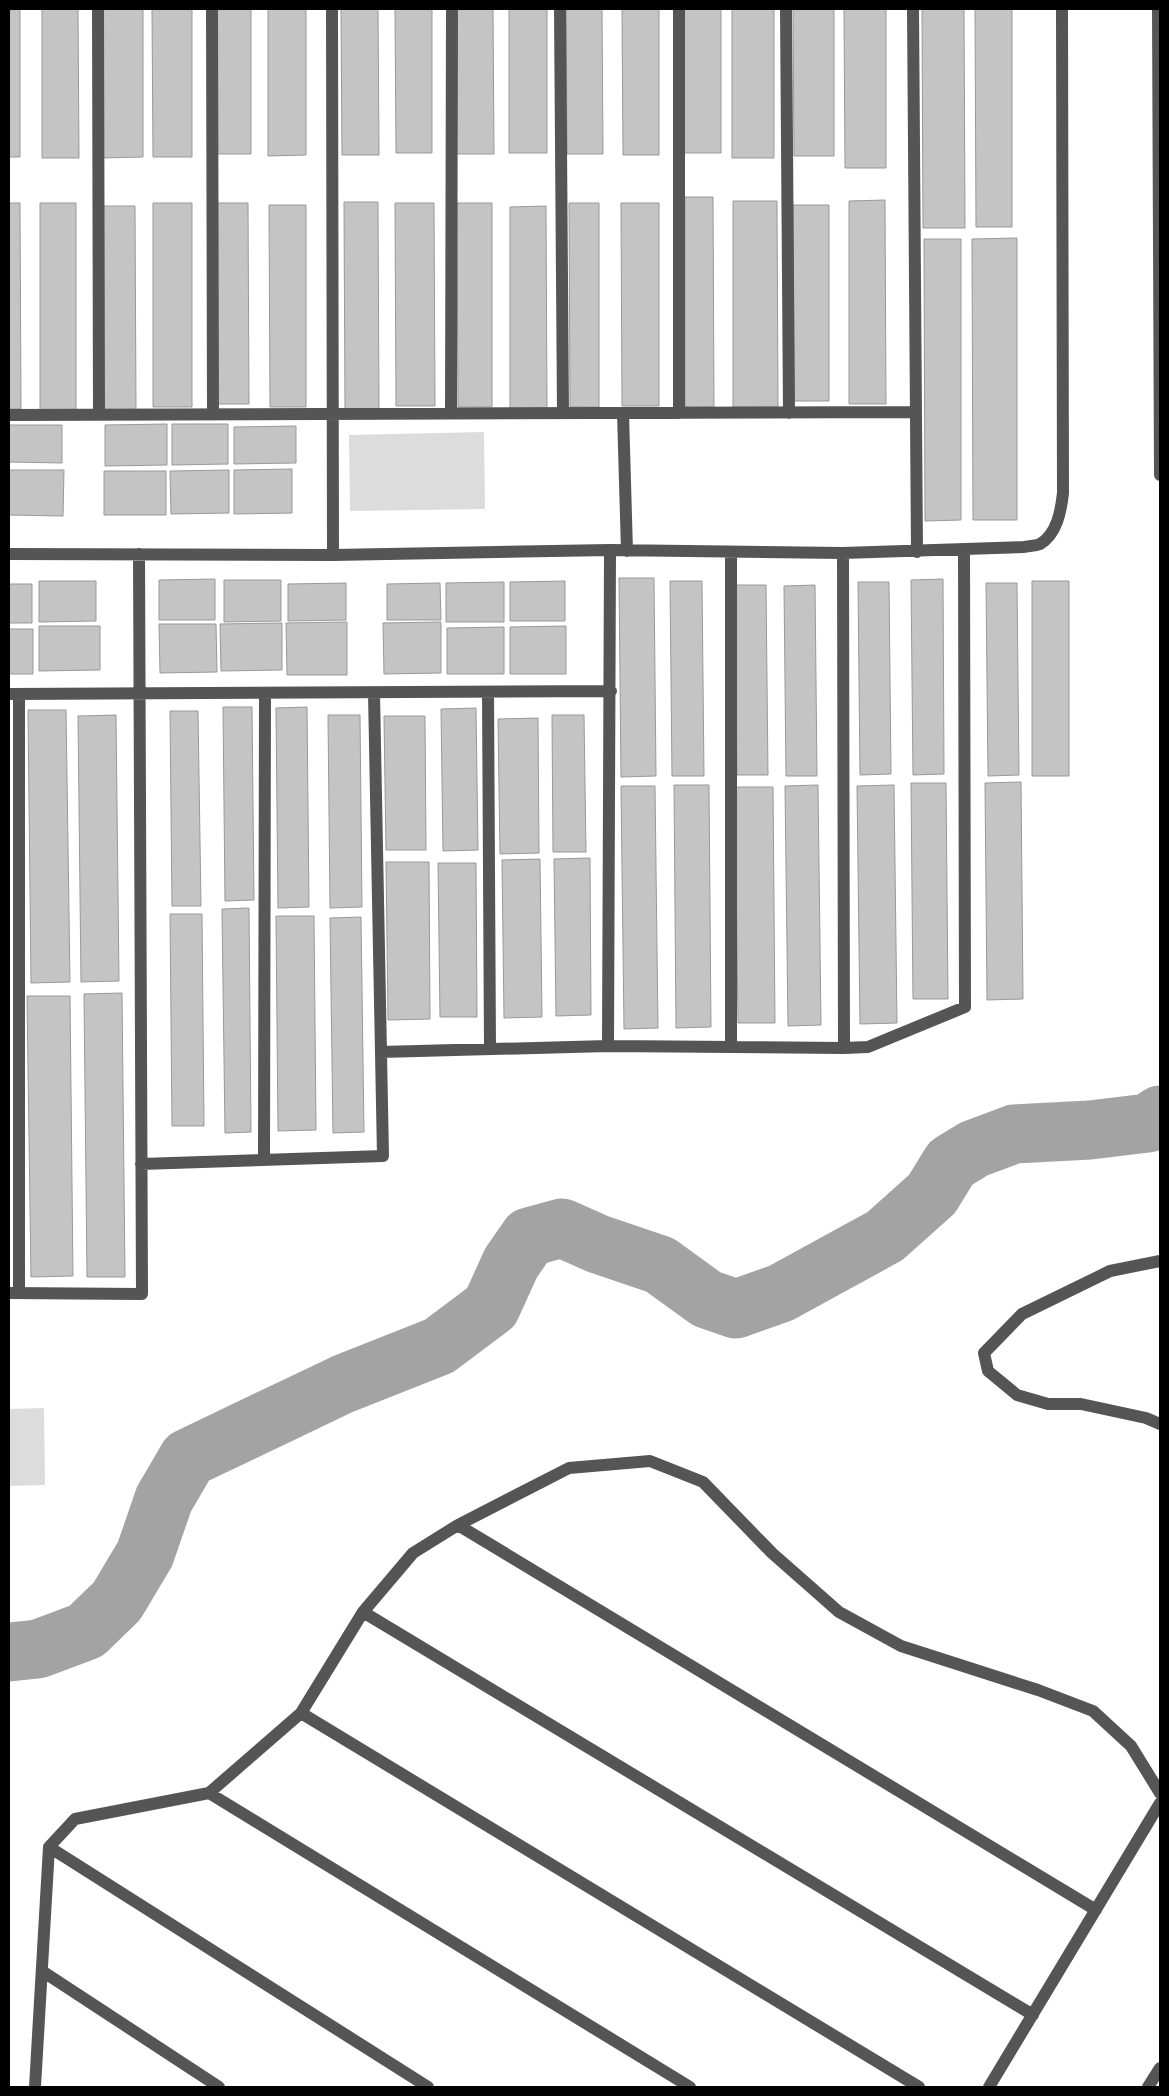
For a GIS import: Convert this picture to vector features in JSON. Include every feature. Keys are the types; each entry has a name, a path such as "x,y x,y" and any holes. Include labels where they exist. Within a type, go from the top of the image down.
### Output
{"street":[{"path":"98,9 99,415"},
{"path":"212,9 213,414"},
{"path":"332,9 333,555"},
{"path":"452,9 452,413"},
{"path":"560,9 564,413"},
{"path":"679,9 679,413"},
{"path":"786,9 789,413"},
{"path":"913,9 917,552"},
{"path":"9,554 333,555 610,550 844,553 1024,548 1039,544 1050,534 1060,516 1063,493 1062,9"},
{"path":"1158,9 1160,475"},
{"path":"9,415 916,412"},
{"path":"623,413 627,551"},
{"path":"608,1046 611,691 610,550"},
{"path":"381,1052 608,1046 844,1048 868,1046 965,1006 964,550"},
{"path":"731,552 731,1048"},
{"path":"844,553 844,1048"},
{"path":"139,554 140,694 141,1164 142,1294 14,1293 14,694 140,694 374,693 611,691"},
{"path":"488,692 490,1049"},
{"path":"264,1160 265,693"},
{"path":"141,1164 383,1156 374,693"},
{"path":"1157,1264 1110,1271 1022,1314 984,1353 988,1371 1017,1395 1048,1404 1081,1404 1146,1418 1160,1424"},
{"path":"35,2087 49,1847 75,1819 209,1793 301,1713 363,1612 413,1553 458,1525 569,1468 650,1461 703,1482 772,1553 839,1612 901,1646 1038,1690 1093,1711 1131,1746 1160,1794"},
{"path":"458,1525 1096,1910"},
{"path":"363,1612 1033,2015"},
{"path":"301,1713 919,2087"},
{"path":"209,1793 690,2087"},
{"path":"990,2087 1160,1803"},
{"path":"49,1847 428,2087"},
{"path":"42,1971 219,2087"},
{"path":"1148,2087 1160,2068"}],"shaded area":[{"path":"484,432 485,509 350,511 349,435"},
{"path":"44,1408 45,1485 9,1486 9,1409"}],"building":[{"path":"9,9 20,9 20,157 9,157"},
{"path":"42,9 78,9 79,158 42,158"},
{"path":"101,9 143,9 143,157 102,158"},
{"path":"152,9 192,9 192,157 153,157"},
{"path":"216,9 251,9 251,154 217,154"},
{"path":"268,9 306,9 306,155 268,156"},
{"path":"341,9 378,9 379,155 342,155"},
{"path":"395,9 432,9 432,153 396,153"},
{"path":"455,9 493,9 494,154 456,154"},
{"path":"509,9 547,9 547,153 509,153"},
{"path":"566,9 602,9 603,154 567,154"},
{"path":"622,9 659,9 659,155 623,155"},
{"path":"683,9 721,9 721,153 683,153"},
{"path":"732,9 774,9 774,158 732,158"},
{"path":"793,9 834,9 834,156 794,156"},
{"path":"844,9 886,9 886,168 845,168"},
{"path":"922,9 964,9 965,228 923,228"},
{"path":"975,9 1012,9 1012,227 976,227"},
{"path":"685,197 713,197 714,407 685,407"},
{"path":"885,200 886,404 849,404 849,201"},
{"path":"733,201 777,201 778,407 733,407"},
{"path":"344,202 378,202 379,410 345,410"},
{"path":"9,203 20,203 21,409 9,409"},
{"path":"40,203 76,203 76,411 40,411"},
{"path":"153,203 192,203 192,407 153,407"},
{"path":"217,203 248,203 249,404 217,404"},
{"path":"395,203 434,203 435,406 396,406"},
{"path":"457,203 492,203 492,407 458,407"},
{"path":"569,203 599,203 599,407 570,407"},
{"path":"621,203 659,203 659,406 622,406"},
{"path":"269,205 306,205 306,407 270,407"},
{"path":"793,205 829,205 829,401 794,401"},
{"path":"102,206 135,206 136,410 102,410"},
{"path":"546,206 547,408 510,409 510,207"},
{"path":"1017,238 1017,520 973,520 972,239"},
{"path":"924,239 961,239 961,520 925,521"},
{"path":"167,424 167,465 105,466 105,425"},
{"path":"172,424 228,424 228,464 172,465"},
{"path":"9,425 62,425 62,463 9,462"},
{"path":"296,426 296,463 234,464 234,427"},
{"path":"292,469 292,513 234,514 234,470"},
{"path":"9,470 64,470 63,516 9,515"},
{"path":"229,470 229,513 171,514 170,471"},
{"path":"104,471 166,471 166,515 104,515"},
{"path":"619,578 654,578 656,776 621,777"},
{"path":"215,579 215,620 159,620 159,580"},
{"path":"943,579 944,774 913,775 911,580"},
{"path":"224,580 281,580 281,621 224,622"},
{"path":"39,581 96,581 96,621 39,622"},
{"path":"565,581 565,621 510,621 510,582"},
{"path":"670,581 702,581 704,776 672,776"},
{"path":"1032,581 1069,581 1069,776 1032,776"},
{"path":"504,582 504,622 446,622 446,583"},
{"path":"858,582 889,582 891,774 860,775"},
{"path":"346,583 346,620 288,621 288,584"},
{"path":"440,583 441,620 387,620 387,584"},
{"path":"986,583 1017,583 1019,775 988,776"},
{"path":"9,584 32,584 32,623 9,623"},
{"path":"735,585 766,585 768,775 737,775"},
{"path":"815,585 817,776 786,776 784,586"},
{"path":"347,622 347,675 287,675 286,623"},
{"path":"441,622 441,673 384,674 383,623"},
{"path":"282,623 282,670 221,671 220,624"},
{"path":"159,624 216,624 217,672 160,673"},
{"path":"39,626 100,626 100,670 39,671"},
{"path":"566,626 566,674 510,674 510,627"},
{"path":"504,627 504,674 447,674 447,628"},
{"path":"9,629 33,629 33,674 9,674"},
{"path":"223,707 252,707 254,900 225,901"},
{"path":"307,707 309,907 278,908 276,708"},
{"path":"476,708 478,850 443,851 441,709"},
{"path":"28,710 66,710 70,982 31,983"},
{"path":"170,711 198,711 201,906 172,906"},
{"path":"116,715 119,981 81,982 78,716"},
{"path":"328,715 360,715 362,907 330,908"},
{"path":"552,715 584,715 586,852 553,852"},
{"path":"384,716 425,716 426,850 386,850"},
{"path":"538,718 539,853 500,854 498,719"},
{"path":"1021,782 1023,999 987,1000 985,783"},
{"path":"911,783 946,783 948,999 913,999"},
{"path":"674,785 709,785 711,1027 676,1028"},
{"path":"818,785 821,1025 788,1026 785,786"},
{"path":"894,785 897,1023 860,1024 857,786"},
{"path":"621,786 655,786 658,1028 624,1029"},
{"path":"735,787 773,787 775,1023 738,1023"},
{"path":"590,858 591,1015 556,1016 554,859"},
{"path":"540,859 542,1017 504,1018 502,860"},
{"path":"386,862 429,862 430,1019 388,1020"},
{"path":"438,863 476,863 477,1017 440,1017"},
{"path":"249,908 251,1132 225,1133 222,909"},
{"path":"170,914 202,914 204,1126 172,1126"},
{"path":"276,916 314,916 316,1130 278,1131"},
{"path":"361,917 364,1132 333,1133 330,918"},
{"path":"122,993 125,1277 87,1277 84,994"},
{"path":"27,996 70,996 73,1276 31,1277"}],"waterway":[{"path":"9,1652 38,1649 86,1631 117,1601 145,1554 164,1499 188,1458 343,1384 439,1346 491,1307 511,1263 529,1237 562,1228 598,1244 660,1265 707,1299 736,1309 781,1293 885,1236 932,1194 951,1163 974,1149 1014,1134 1090,1130 1148,1123 1160,1115"}]}
